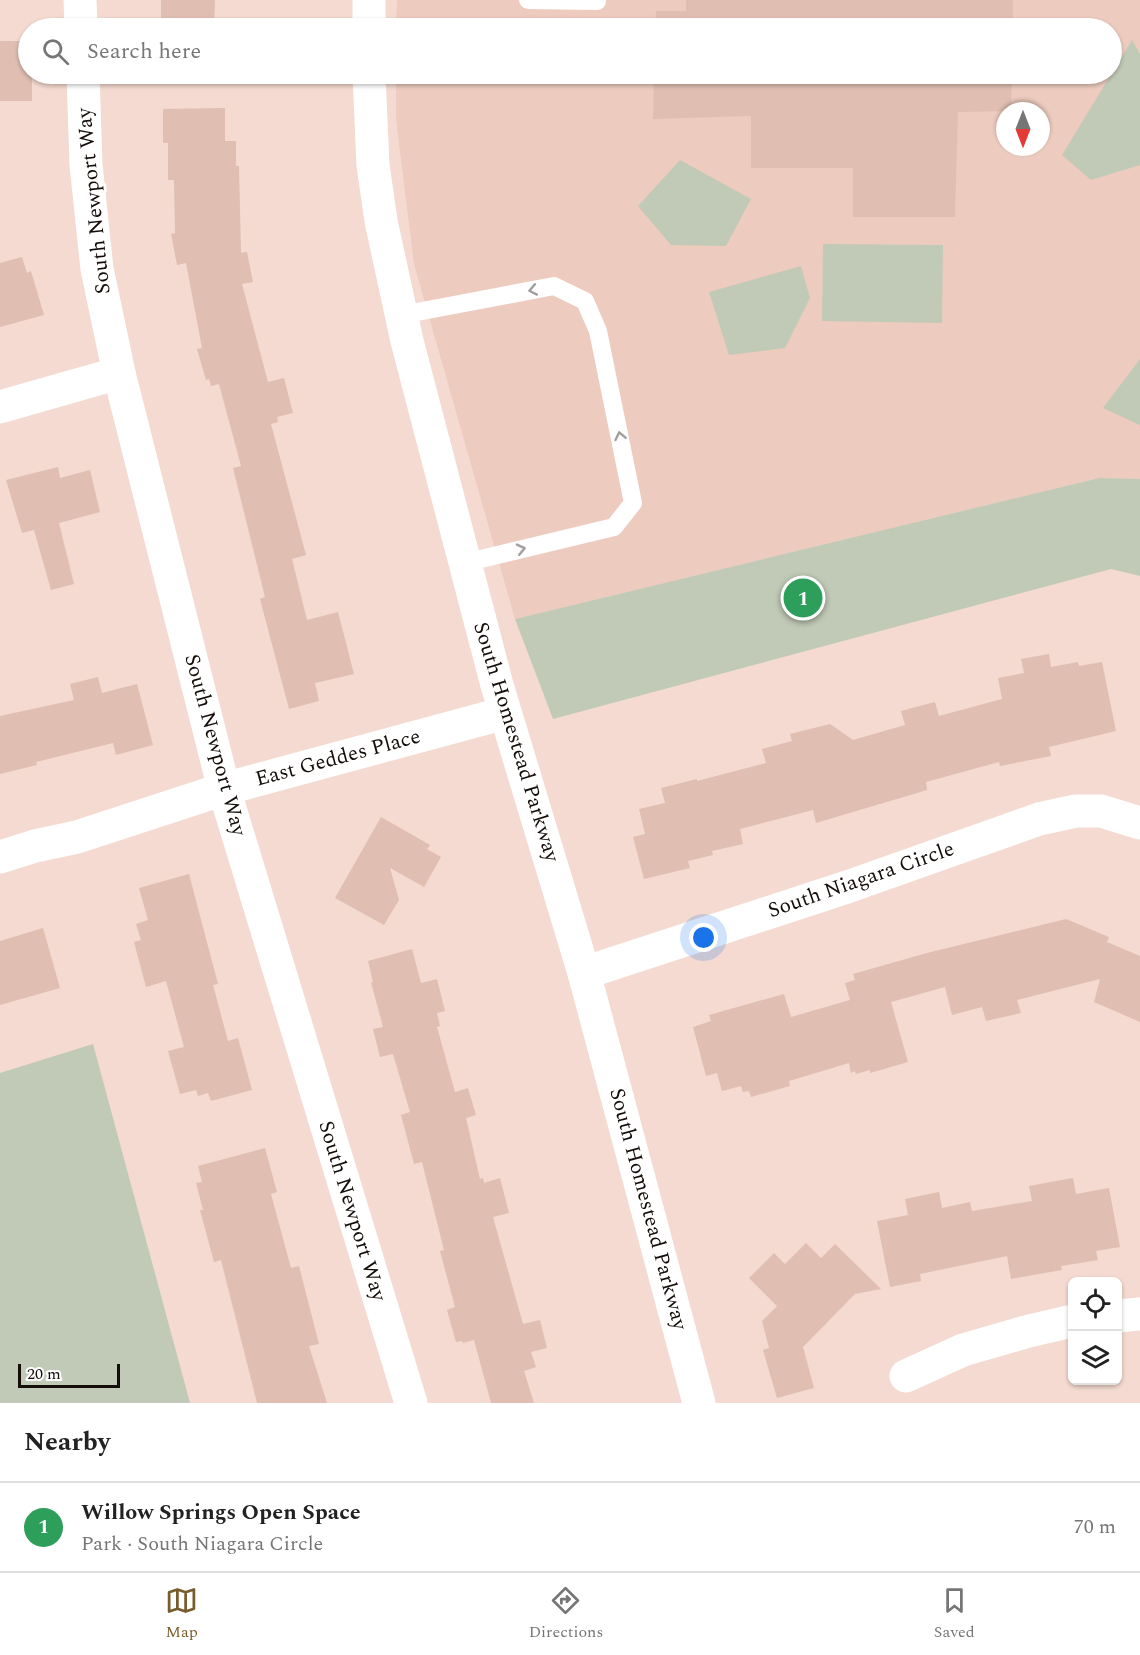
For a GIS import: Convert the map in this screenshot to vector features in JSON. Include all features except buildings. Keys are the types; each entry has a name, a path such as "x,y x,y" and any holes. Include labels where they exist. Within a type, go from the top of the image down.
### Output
{"street":[{"path":"80,0 81,18"},
{"path":"369,0 369,18"},
{"name":"South Newport Way","path":"83,84 86,165 97,268 119,373 224,789 411,1403"},
{"name":"South Homestead Parkway","path":"369,84 373,165 381,221 401,315 505,713 547,845 584,973 699,1403"},
{"path":"0,407 119,373"},
{"name":"East Geddes Place","path":"0,857 35,846 77,837 224,789 505,713"},
{"name":"South Niagara Circle","path":"584,973 849,886 1039,819 1076,811 1101,811 1140,823"},
{"path":"1122,1316 1140,1314"},
{"path":"906,1376 963,1350 1029,1330 1068,1322"}],"lane":[{"path":"528,0 597,2"},
{"path":"401,315 554,286 585,302 598,331 633,503 614,527 464,563"}],"shaded area":[{"path":"397,0 1140,0 1140,479 1099,478 515,619 414,264 396,119 396,84 1122,84 1122,18 396,18"}],"green space":[{"path":"1132,40 1140,54 1140,165 1091,180 1062,155 1105,84 1122,84 1122,56"},
{"path":"680,160 751,199 726,246 671,245 638,206"},
{"path":"823,244 943,245 942,323 822,321"},
{"path":"801,266 810,298 785,348 729,355 709,292"},
{"path":"1140,359 1140,425 1103,408"},
{"path":"1099,478 1140,479 1140,576 1111,569 553,719 515,619"},
{"path":"93,1044 190,1403 0,1403 0,1073"}],"place":[{"name":"Willow Springs Open Space","path":"803,598"}]}
